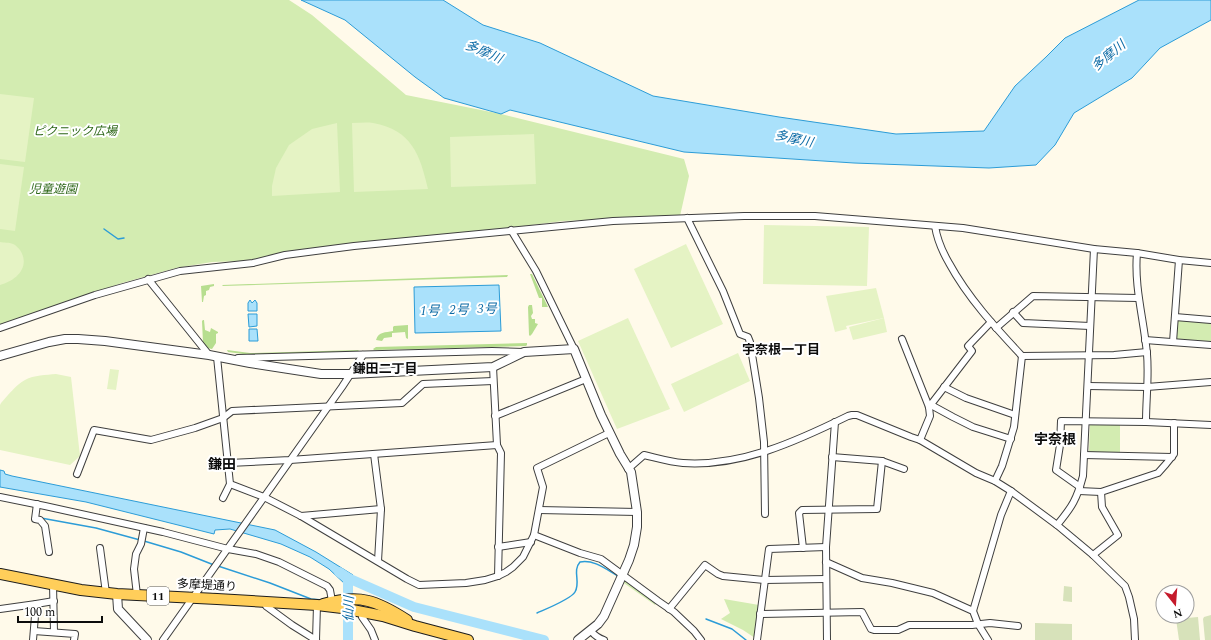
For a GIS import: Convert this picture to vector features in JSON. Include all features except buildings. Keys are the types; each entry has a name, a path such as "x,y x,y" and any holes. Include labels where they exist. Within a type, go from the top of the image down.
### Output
{"main road":[{"name":"多摩堤通り","path":"0,574 81,590 106,593 194,597 342,608 382,616 468,640"},
{"name":"多摩堤通り","path":"317,605 340,599 368,600 391,610 415,626"}],"street":[{"path":"0,328 95,295 180,271 253,263 285,256 354,246 613,221 744,216 815,216 963,228 1094,249 1211,263"},
{"path":"687,218 723,290 740,334 748,337 750,342 764,442 765,514"},
{"path":"935,226 936,236 958,280 996,328 1022,356 1147,352"},
{"path":"511,230 536,271 574,350 609,433 631,472 637,512 637,528 634,545 623,575 604,616 591,631 581,638"},
{"path":"1057,526 1071,509 1080,489 1083,476 1094,249"},
{"path":"1137,253 1138,298 1147,352 1146,422"},
{"path":"1173,342 1179,260"},
{"path":"148,280 213,356 229,462 230,484 223,498"},
{"path":"996,328 1033,296 1138,298"},
{"path":"1013,312 1024,323 1090,326"},
{"path":"1174,317 1211,320"},
{"path":"930,406 972,351 968,346 991,322"},
{"path":"902,338 930,406 930,416 920,440"},
{"path":"0,356 65,339 105,341 213,356 321,374 350,374 493,367 524,352"},
{"path":"1145,340 1211,345"},
{"path":"232,360 240,358 574,350"},
{"path":"163,640 364,355"},
{"path":"995,481 1002,466 1014,427 1022,356"},
{"path":"493,367 497,445 501,453 498,576"},
{"path":"495,416 586,379"},
{"path":"77,474 94,430 151,440 195,428 223,418 232,411 327,408 402,403 423,384 493,381"},
{"path":"1088,386 1147,387 1211,382"},
{"path":"944,387 971,400 1015,415"},
{"path":"930,406 973,427 1011,439"},
{"path":"628,469 644,455 683,463 706,463 730,460 764,452 807,435 852,414 857,415 920,440 976,472 995,481 1011,491 1093,555 1125,586 1129,596 1134,619 1135,640"},
{"path":"1174,423 1174,454 1158,473 1102,492 1080,489 1056,470 1060,445 1061,421 1146,422 1211,424"},
{"path":"827,640 826,547 835,422"},
{"path":"230,484 264,497 301,516 419,585 466,583 498,576 506,572 523,557 534,535 543,487 537,468 609,433"},
{"path":"229,462 290,460 497,445"},
{"path":"374,454 381,510 378,561"},
{"path":"1084,455 1172,457"},
{"path":"832,457 882,461 904,469"},
{"path":"803,548 799,513 802,510 877,508 882,461"},
{"path":"988,640 978,624 973,611 1001,515 1011,491"},
{"path":"1093,555 1118,535 1102,507 1102,492"},
{"path":"0,497 37,504 228,549 256,554 279,562 319,581 330,588 332,601"},
{"path":"37,504 35,519 40,520 45,526 49,552"},
{"path":"301,516 381,510"},
{"path":"539,510 637,512"},
{"path":"137,595 134,569 136,554 141,544 144,528"},
{"path":"534,535 601,560 674,612 701,640"},
{"path":"498,547 531,542"},
{"path":"757,640 769,549 826,547"},
{"path":"100,548 106,593"},
{"path":"826,562 862,578 880,580 932,593 973,611"},
{"path":"669,609 705,565 723,576 765,580 826,579"},
{"path":"53,584 54,632"},
{"path":"117,594 118,609 147,640"},
{"path":"0,609 54,601"},
{"path":"266,602 266,606 316,640"},
{"path":"33,640 36,604"},
{"path":"316,640 317,605"},
{"path":"359,611 371,630 375,640"},
{"path":"760,614 862,612 871,629 874,630 898,630 910,625 972,625 990,623 1018,626"},
{"path":"34,631 75,634 74,640"},
{"path":"591,631 595,636 604,640"}],"green space":[{"path":"0,0 289,0 312,15 406,95 501,114 684,159 689,176 680,216 563,221 347,244 293,251 244,261 212,262 176,268 122,283 0,325"},
{"path":"0,94 34,98 25,162 0,159"},
{"path":"337,123 340,192 272,196 272,186 276,168 289,145 312,129"},
{"path":"352,123 371,123 386,126 397,131 412,146 417,155 422,165 428,189 354,192"},
{"path":"534,134 536,184 451,187 450,137"},
{"path":"0,164 24,167 15,231 0,229"},
{"path":"764,225 869,227 867,286 763,284"},
{"path":"0,242 14,244 20,250 24,262 23,267 16,277 0,285"},
{"path":"686,244 723,324 671,348 634,269"},
{"path":"530,274 532,274 548,307 542,307 542,298 539,298"},
{"path":"508,275 507,277 222,285"},
{"path":"214,284 214,286 210,287 209,290 206,291 206,295 204,296 202,302 201,286"},
{"path":"876,288 884,318 846,326 847,329 835,332 826,296"},
{"path":"529,305 532,305 532,319 535,319 535,323 538,324 530,336 528,307"},
{"path":"628,318 670,409 617,429 578,341"},
{"path":"884,318 887,332 853,340 849,327"},
{"path":"203,320 205,330 210,332 211,328 218,332 216,334 216,343 212,349 207,348 203,343"},
{"path":"1179,320 1211,322 1211,343 1177,341 1175,338 1176,322"},
{"path":"408,325 408,339 406,338 405,332 392,333 392,337 384,338 382,341 376,340 379,335 385,332 393,331 394,326"},
{"path":"527,343 526,346 373,349 376,347"},
{"path":"227,350 250,353 359,351 251,355 228,352"},
{"path":"738,353 750,381 684,412 671,384"},
{"path":"110,369 119,370 116,390 107,389"},
{"path":"56,374 71,377 80,456 70,465 0,450 1,403 15,387 25,380 36,376"},
{"path":"1090,424 1120,425 1120,453 1089,452"},
{"path":"623,575 657,601 655,605 621,581"},
{"path":"1064,586 1072,587 1072,602 1063,601"},
{"path":"724,599 759,605 755,638 721,619 730,613"},
{"path":"1211,615 1211,640 1205,640 1203,619 1204,617"},
{"path":"1195,617 1198,617 1200,640 1179,640 1177,624 1195,624"},
{"path":"1035,623 1072,624 1072,640 1035,640"}],"water":[{"name":"多摩川","path":"301,0 443,0 483,25 540,43 653,96 779,117 896,134 984,131 1015,86 1065,38 1139,0 1211,0 1211,20 1160,48 1132,78 1074,113 1055,145 1036,165 989,168 854,163 684,152 510,110 501,114 444,98 415,77 345,20"},
{"path":"499,285 501,331 415,333 414,287"},
{"path":"250,300 252,303 255,300 257,303 257,311 248,311 248,303"},
{"path":"248,314 257,314 257,326 249,327"},
{"path":"249,329 257,329 258,341 249,341"},
{"path":"0,470 4,471 5,474 12,476 275,530 316,552 353,575 346,585 329,569 310,557 281,544 230,529 215,530 214,534 86,502 0,487"}],"waterway":[{"path":"104,229 118,239 124,238"},
{"path":"41,518 96,528 140,540"},
{"path":"144,541 181,552 214,565"},
{"path":"537,613 564,601 573,595 577,588 576,573 580,562 590,562 605,568 618,576"},
{"path":"218,566 270,583 311,599 322,600"},
{"path":"339,572 348,578 414,607 544,640"},
{"name":"仙川","path":"348,578 348,640"},
{"path":"706,619 732,629 746,640"}],"district":[{"name":"宇奈根一丁目","path":"781,349"},
{"name":"鎌田二丁目","path":"385,368"},
{"name":"宇奈根","path":"1055,439"},
{"name":"鎌田","path":"222,464"}],"park label":[{"name":"ピクニック広場","path":"75,131"},
{"name":"児童遊園","path":"53,189"}],"water label":[{"name":"3号","path":"487,308"},
{"name":"2号","path":"459,309"},
{"name":"1号","path":"430,310"}]}
